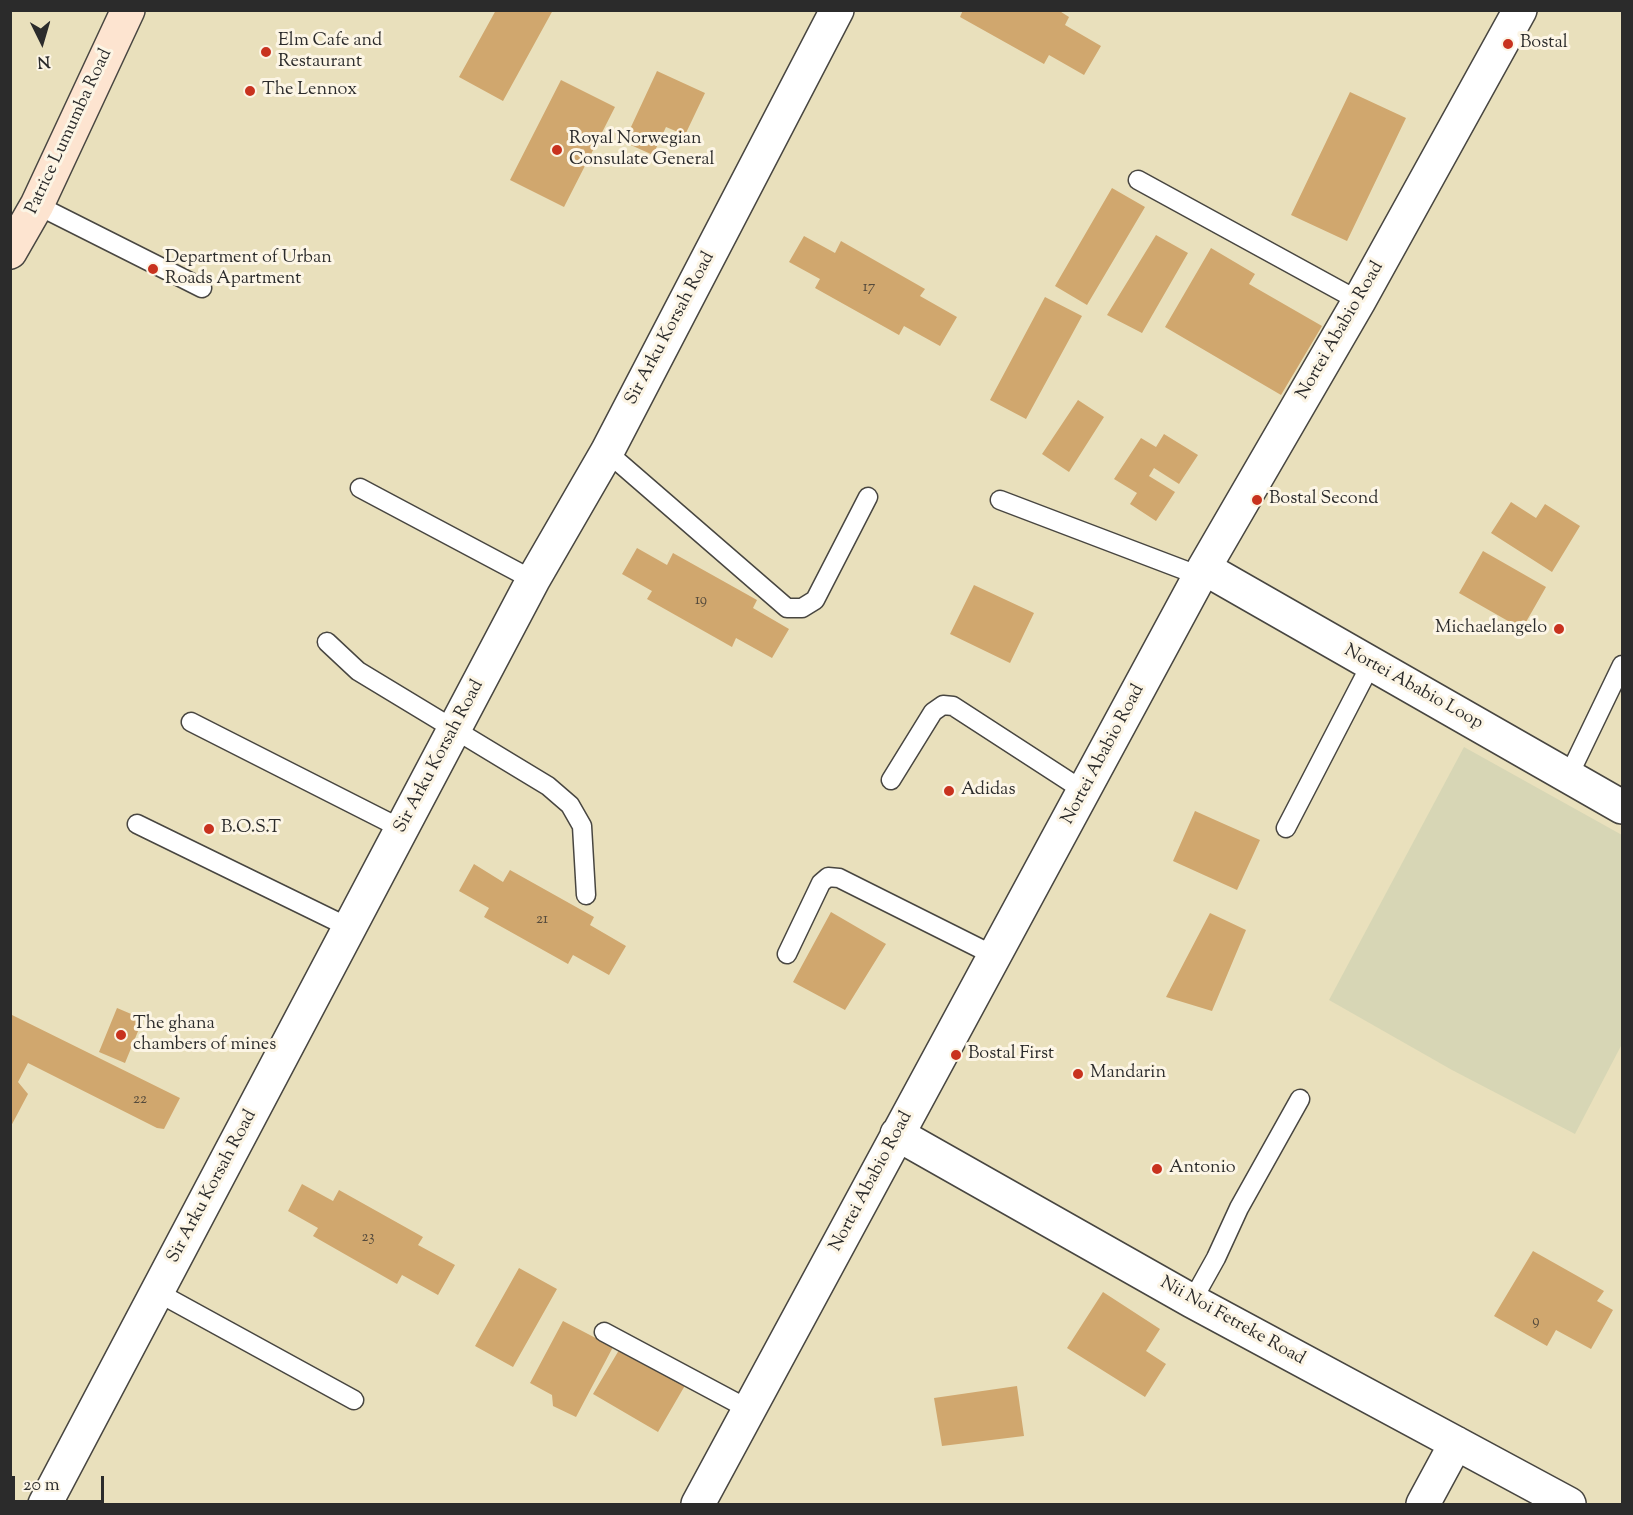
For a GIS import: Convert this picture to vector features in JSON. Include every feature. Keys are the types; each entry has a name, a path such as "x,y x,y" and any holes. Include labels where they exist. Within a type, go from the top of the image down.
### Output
{"street":[{"name":"Sir Arku Korsah Road","path":"45,1504 533,580 607,452 837,10"},
{"name":"Nortei Ababio Road","path":"698,1504 1202,572 1359,301 1520,10"},
{"name":"Patrice Lumumba Road","path":"10,252 37,205 120,13"},
{"name":"Nortei Ababio Loop","path":"1202,572 1371,664 1623,807"},
{"name":"Nii Noi Fetreke Road","path":"897,1134 1192,1301 1569,1504"},
{"path":"1423,1504 1456,1443"}],"lane":[{"path":"1138,180 1359,301"},
{"path":"37,205 202,288"},
{"path":"607,452 787,608 802,608 814,600 868,497"},
{"path":"360,488 533,580"},
{"path":"1000,500 1202,572"},
{"path":"327,642 358,671 548,786 570,805 582,826 586,895"},
{"path":"1286,828 1371,664"},
{"path":"1569,775 1623,666"},
{"path":"891,780 933,712 943,705 953,706 1084,791"},
{"path":"191,722 402,829"},
{"path":"137,824 350,928"},
{"path":"787,954 820,883 828,877 839,878 995,956"},
{"path":"1192,1301 1216,1258 1239,1208 1300,1099"},
{"path":"157,1292 354,1400"},
{"path":"604,1332 750,1410"}],"shaded area":[{"path":"1464,747 1622,835 1622,1044 1575,1134 1452,1070 1329,1000"}],"building":[{"path":"496,10 553,10 503,101 459,77"},
{"path":"963,10 1058,10 1069,17 1065,25 1101,46 1084,75 1049,55 1044,64 960,17"},
{"path":"657,71 705,93 685,135 666,127 653,155 624,142"},
{"path":"561,80 615,107 564,207 510,180"},
{"path":"1350,92 1406,118 1347,241 1291,215"},
{"path":"1112,188 1145,207 1087,305 1055,286"},
{"path":"1156,235 1188,253 1142,333 1107,315"},
{"path":"804,236 835,253 841,241 925,289 920,296 957,317 940,346 904,326 899,335 815,288 820,279 789,262"},
{"path":"1211,248 1255,274 1249,284 1322,326 1281,395 1165,327"},
{"path":"1045,297 1082,316 1026,419 990,400"},
{"path":"1078,400 1104,417 1069,472 1042,454"},
{"path":"1164,434 1198,455 1179,484 1154,468 1149,476 1175,492 1156,521 1130,504 1137,493 1114,479 1141,438 1156,447"},
{"path":"1511,502 1536,518 1545,504 1580,526 1552,572 1491,533"},
{"path":"637,548 667,565 673,553 757,600 753,608 789,629 772,658 736,638 732,647 647,599 652,591 622,574"},
{"path":"1483,551 1546,587 1522,629 1459,593"},
{"path":"974,585 1034,613 1010,663 950,634"},
{"path":"1195,811 1260,840 1237,890 1173,861"},
{"path":"474,864 503,882 510,870 594,917 590,925 626,946 609,975 573,955 568,964 484,917 489,908 459,891"},
{"path":"831,912 886,944 845,1010 793,982"},
{"path":"1210,913 1246,930 1212,1011 1166,997"},
{"name":"The ghana chambers of mines","path":"117,1008 143,1019 125,1063 99,1052"},
{"path":"10,1014 180,1098 164,1129 157,1128 28,1063 18,1082 28,1094 10,1128"},
{"path":"302,1184 333,1201 339,1190 423,1237 418,1245 455,1265 438,1295 402,1275 397,1284 313,1236 318,1228 288,1211"},
{"path":"1533,1251 1604,1291 1597,1301 1613,1310 1591,1349 1556,1330 1547,1346 1494,1316"},
{"path":"519,1268 557,1289 513,1367 475,1346"},
{"path":"1103,1292 1160,1329 1146,1351 1166,1364 1145,1397 1067,1348"},
{"path":"563,1321 613,1347 576,1417 553,1406 552,1395 530,1383"},
{"path":"622,1345 687,1382 658,1432 593,1394"},
{"path":"1017,1386 1024,1436 942,1446 934,1398"}],"place":[{"name":"Bostal","path":"1508,44"},
{"name":"Elm Cafe and Restaurant","path":"266,52"},
{"name":"The Lennox","path":"250,91"},
{"name":"Royal Norwegian Consulate General","path":"557,150"},
{"name":"Department of Urban Roads Apartment","path":"153,269"},
{"name":"Bostal Second","path":"1257,500"},
{"name":"Michaelangelo","path":"1559,629"},
{"name":"Adidas","path":"949,791"},
{"name":"B.O.S.T","path":"209,829"},
{"name":"The ghana chambers of mines","path":"121,1035"},
{"name":"Bostal First","path":"956,1055"},
{"name":"Mandarin","path":"1078,1074"},
{"name":"Antonio","path":"1157,1169"}]}
